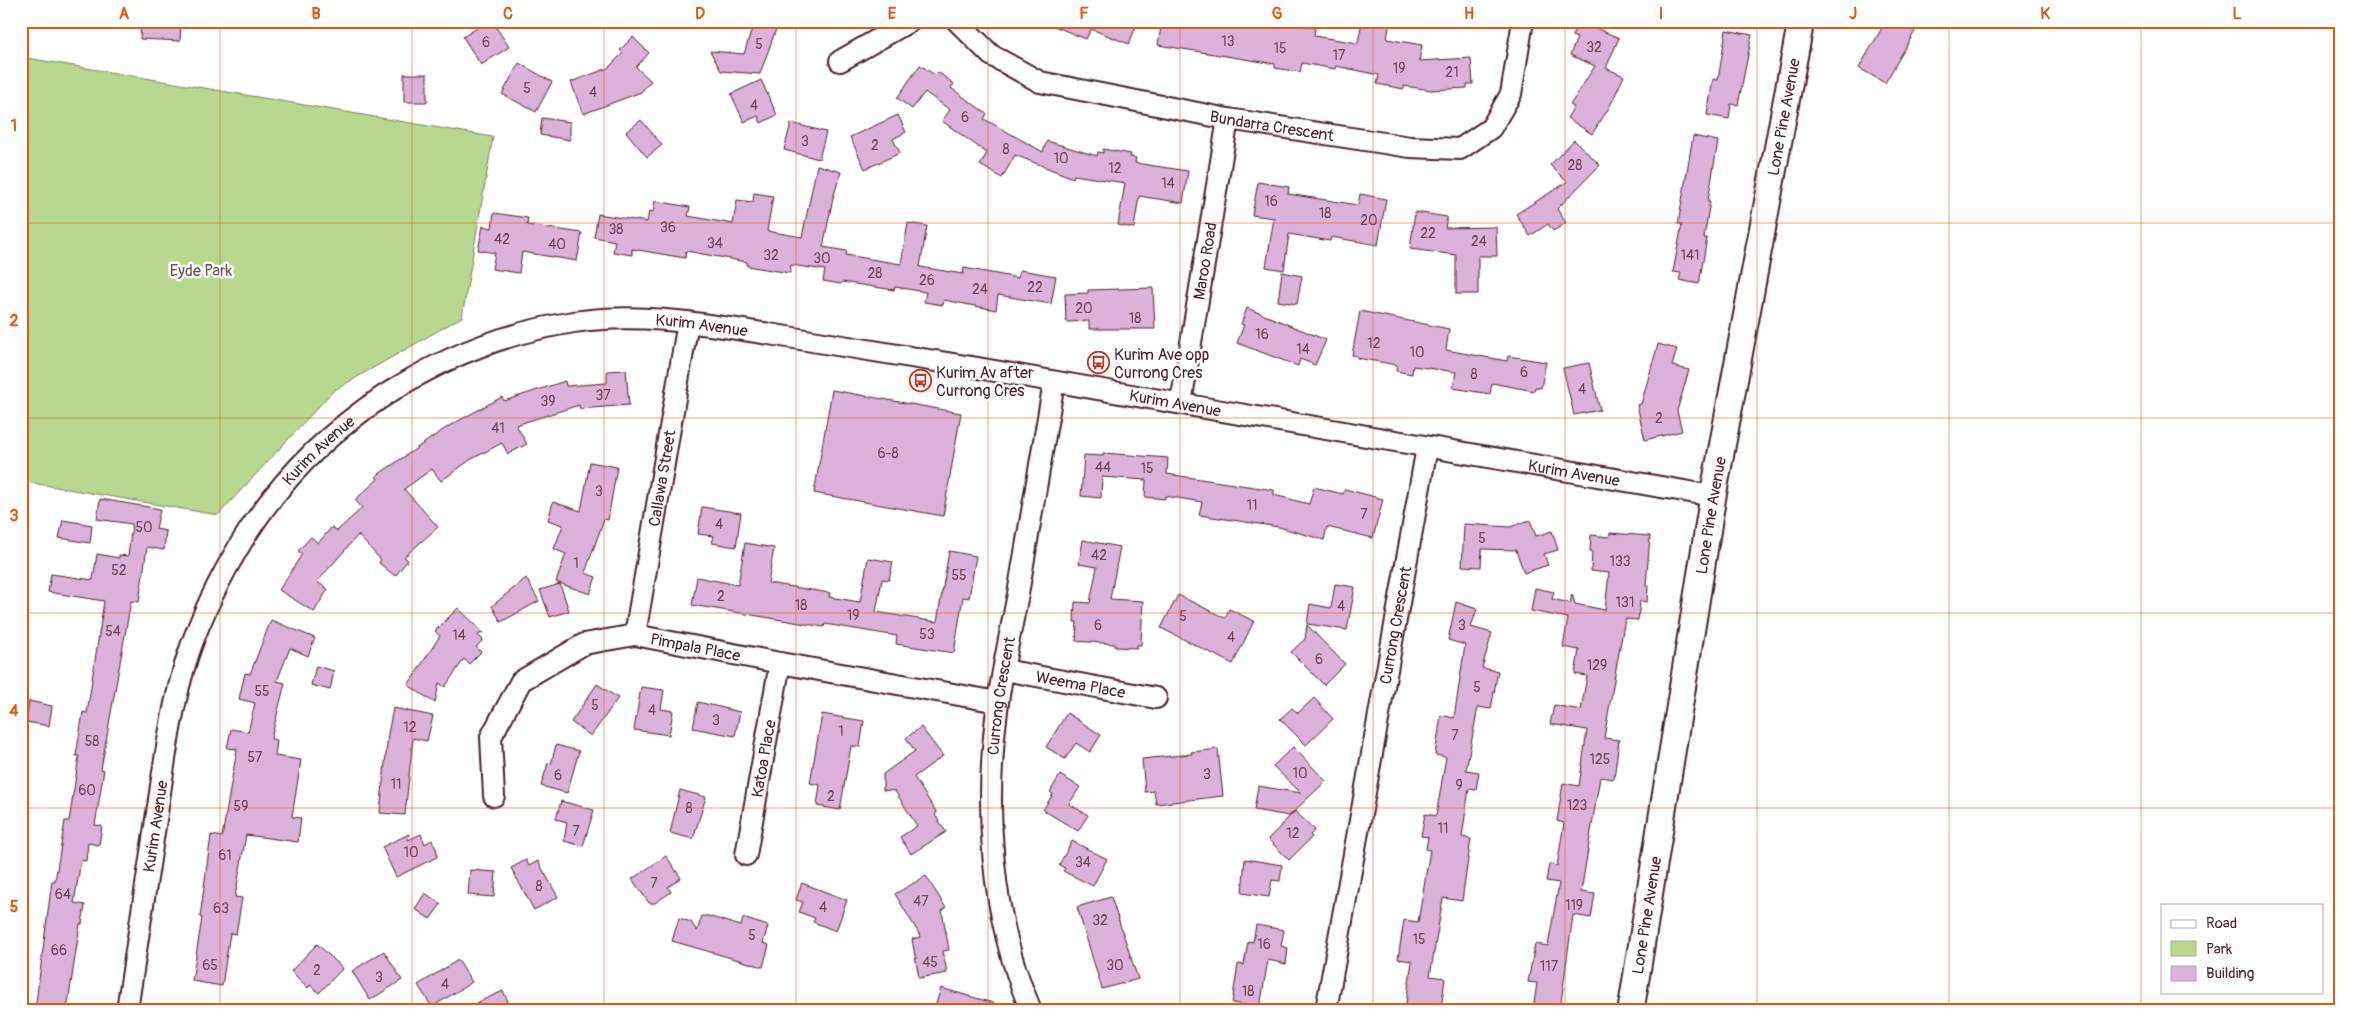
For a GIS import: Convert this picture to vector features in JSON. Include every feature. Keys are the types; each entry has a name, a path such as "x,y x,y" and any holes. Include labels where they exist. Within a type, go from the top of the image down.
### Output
{"street":[{"path":"840,61 910,21"},
{"name":"Bundarra Crescent","path":"957,21 991,55 1040,82 1228,119 1410,147 1460,149 1491,128 1511,94 1523,21"},
{"name":"Lone Pine Avenue","path":"1631,1010 1713,496 1801,21"},
{"name":"Maroo Road","path":"1181,403 1228,119"},
{"name":"Kurim Avenue","path":"126,1010 173,713 189,654 206,610 225,572 244,539 284,484 338,430 372,403 414,377 489,343 535,330 605,318 642,317 688,322 871,350 1713,496"},
{"name":"Callawa Street","path":"635,635 688,322"},
{"name":"Currong Crescent","path":"1031,1010 1024,994 1004,928 996,876 991,784 998,702 1054,382"},
{"name":"Currong Crescent","path":"1326,1010 1426,447"},
{"name":"Pimpala Place","path":"494,796 491,737 521,681 584,644 635,635 998,702"},
{"name":"Katoa Place","path":"746,855 780,663"},
{"name":"Weema Place","path":"1004,670 1156,698"}],"green space":[{"name":"Eyde Park","path":"21,57 493,137 462,317 333,391 218,515 21,481"}],"building":[{"path":"141,21 181,21 180,41 140,39"},
{"path":"488,21 492,21 509,47 481,65 463,37"},
{"path":"1138,21 1129,44 1091,29 1086,39 1044,22"},
{"path":"1162,21 1302,21 1301,25 1315,28 1314,36 1358,43 1362,21 1390,21 1387,39 1422,45 1419,61 1471,58 1473,84 1467,84 1467,88 1431,90 1404,86 1404,89 1377,84 1379,75 1336,66 1335,69 1302,63 1300,72 1275,68 1275,64 1158,45"},
{"path":"1579,21 1619,38 1606,68 1624,76 1609,108 1592,134 1567,118 1574,107 1570,105 1595,66 1570,55 1577,38 1572,36"},
{"path":"1886,21 1921,21 1885,83 1859,68"},
{"path":"754,22 776,29 760,74 721,71 710,51 744,54"},
{"path":"1726,30 1752,35 1738,105 1731,104 1729,119 1707,115 1713,79 1718,80"},
{"path":"633,37 649,53 636,67 651,81 641,92 583,114 571,82 608,68 623,53 620,50"},
{"path":"519,63 552,82 536,112 502,94"},
{"path":"920,65 935,75 938,72 954,84 951,88 987,114 984,119 1043,152 1047,141 1097,156 1098,152 1103,153 1103,149 1131,154 1130,157 1136,158 1135,163 1188,171 1183,203 1139,196 1134,228 1118,225 1125,183 1074,175 1073,178 1015,155 1002,178 980,165 987,153 942,121 950,110 925,92 912,109 897,98"},
{"path":"404,74 427,74 427,102 404,102"},
{"path":"761,80 777,115 761,123 758,116 744,122 731,94"},
{"path":"898,115 906,132 893,139 900,153 865,169 850,137"},
{"path":"542,118 570,122 570,140 540,135"},
{"path":"641,120 662,145 647,157 626,132"},
{"path":"791,123 826,132 819,159 784,150"},
{"path":"1693,136 1718,141 1708,201 1710,201 1704,238 1707,238 1699,284 1679,280 1681,273 1673,272 1682,224 1678,224"},
{"path":"1574,140 1600,165 1557,209 1566,223 1553,231 1548,224 1530,236 1516,214 1567,182 1550,165"},
{"path":"817,165 841,172 833,198 823,247 847,251 846,255 901,264 908,223 927,226 920,267 963,274 964,268 1018,278 1020,270 1056,276 1051,304 998,295 996,310 944,300 943,305 924,302 926,292 895,287 894,290 823,281 825,270 791,265 790,273 747,266 747,262 686,251 685,258 632,249 632,255 613,252 615,241 594,237 598,214 647,222 649,211 653,212 655,201 690,207 688,216 733,224 737,200 753,202 754,193 773,196 767,231 802,237"},
{"path":"1258,182 1289,187 1288,194 1358,205 1360,194 1386,199 1378,245 1331,237 1330,241 1289,234 1284,270 1266,267 1274,218 1252,215"},
{"path":"1415,212 1447,217 1445,228 1496,227 1497,256 1478,256 1478,294 1456,294 1456,255 1410,249"},
{"path":"494,213 528,218 527,225 582,233 577,261 522,252 519,273 492,269 495,253 478,250 483,226 492,228"},
{"path":"1282,272 1302,276 1297,304 1278,301"},
{"path":"1153,288 1155,329 1089,329 1089,321 1066,322 1065,294 1088,293 1088,290"},
{"path":"1247,308 1326,340 1315,365 1300,359 1298,366 1237,343 1244,325 1241,324"},
{"path":"1360,311 1449,329 1446,350 1507,361 1508,356 1546,362 1541,388 1535,387 1534,391 1492,383 1490,394 1453,388 1456,372 1413,366 1412,374 1396,371 1397,365 1357,358 1357,356 1352,355"},
{"path":"1658,344 1677,349 1672,366 1689,370 1677,411 1682,431 1645,440 1637,405 1641,404"},
{"path":"1589,363 1600,410 1574,415 1563,368"},
{"path":"626,370 629,405 580,409 579,405 516,425 527,444 508,454 502,443 470,460 441,481 432,469 404,489 438,527 404,557 408,560 395,576 379,563 381,560 358,535 317,582 328,589 314,612 279,590 302,554 298,551 311,537 318,543 332,527 337,531 362,508 355,500 378,479 376,476 449,426 502,397 504,401 565,381 566,386 607,383 607,371"},
{"path":"832,390 961,413 943,516 814,493"},
{"path":"1103,453 1168,458 1167,474 1274,490 1274,495 1309,504 1314,487 1343,494 1345,489 1383,499 1373,538 1327,527 1324,540 1279,527 1199,515 1202,502 1165,496 1165,499 1145,497 1146,480 1102,477 1101,498 1081,496 1084,455 1103,456"},
{"path":"590,462 617,467 608,520 604,519 585,573 596,577 590,594 556,582 566,554 554,549 563,525 548,520 553,502 581,511"},
{"path":"100,499 160,509 156,529 166,531 164,550 147,547 139,602 131,601 101,769 104,770 95,825 102,826 99,845 88,843 86,861 81,860 74,903 85,905 82,924 80,924 67,1010 35,1010 52,881 55,881 65,821 69,821 79,756 76,756 83,712 87,713 104,601 48,592 51,574 93,580 97,554 119,558 119,555 128,556 132,524 97,519"},
{"path":"702,507 741,513 736,547 712,543 714,536 698,534"},
{"path":"63,520 92,525 90,543 59,538"},
{"path":"1530,520 1536,536 1552,531 1558,550 1544,554 1548,565 1524,573 1516,550 1482,549 1481,567 1462,566 1464,524 1510,527"},
{"path":"1610,533 1650,536 1646,586 1648,586 1647,602 1640,601 1638,620 1625,619 1614,680 1604,738 1619,740 1614,779 1600,777 1581,892 1595,894 1591,918 1573,915 1560,1010 1533,1010 1537,983 1528,982 1535,944 1548,946 1559,883 1546,881 1549,864 1557,866 1564,823 1557,821 1563,783 1579,786 1587,730 1550,724 1554,705 1581,710 1587,676 1575,674 1579,650 1563,647 1568,618 1531,611 1535,588 1554,592 1552,599 1570,603 1572,594 1575,604 1605,610 1609,573 1591,571 1591,535 1609,537"},
{"path":"1083,540 1120,547 1110,599 1143,601 1141,645 1137,645 1137,648 1115,647 1115,644 1076,641 1077,622 1074,622 1075,602 1090,603 1097,567 1079,564"},
{"path":"745,543 774,548 768,583 830,593 829,597 860,602 868,558 893,562 889,580 882,579 876,612 937,622 949,551 976,556 969,598 963,597 954,653 896,644 897,636 825,624 824,627 692,605 697,577 738,585"},
{"path":"526,578 539,601 501,622 492,606"},
{"path":"560,584 569,611 550,617 540,590"},
{"path":"1335,584 1355,587 1347,630 1307,624 1310,604 1331,608"},
{"path":"1178,595 1225,618 1229,609 1254,621 1233,664 1161,628"},
{"path":"1456,602 1477,609 1471,627 1492,633 1482,668 1498,671 1491,709 1478,707 1466,770 1479,772 1476,790 1469,789 1462,837 1471,839 1462,901 1443,898 1430,976 1445,978 1441,1010 1405,1010 1412,961 1398,959 1404,920 1418,922 1430,850 1426,849 1428,837 1421,836 1425,814 1436,816 1446,757 1435,755 1441,715 1454,718 1465,645 1448,640"},
{"path":"458,608 483,632 478,635 483,640 476,647 481,652 469,664 464,659 445,687 439,683 435,703 408,685 440,636 435,631"},
{"path":"271,620 315,638 308,656 290,648 277,681 285,683 271,739 277,740 275,756 301,760 292,817 301,818 298,842 246,835 235,897 242,898 236,934 230,933 222,986 192,981 202,918 200,917 211,835 222,837 237,749 227,748 231,729 248,732 255,703 239,699 245,673 250,674"},
{"path":"1307,625 1345,664 1324,685 1291,652 1305,639"},
{"path":"316,666 334,671 330,690 311,685"},
{"path":"597,684 618,698 591,736 571,722"},
{"path":"641,687 664,690 661,709 673,711 669,735 634,730"},
{"path":"1314,698 1333,719 1306,745 1280,719 1292,708 1298,713"},
{"path":"29,701 52,706 49,726 26,722"},
{"path":"698,702 740,712 735,736 693,728"},
{"path":"393,708 433,716 427,741 413,738 405,815 380,813 388,734"},
{"path":"1067,713 1101,735 1090,752 1076,743 1065,759 1046,747"},
{"path":"822,714 864,721 860,747 851,746 840,810 817,806 820,785 810,783"},
{"path":"921,727 943,756 914,777 937,813 935,815 946,832 911,854 900,837 917,826 895,791 883,790 883,774 915,751 906,738"},
{"path":"556,745 579,751 567,793 541,786 548,763 551,764"},
{"path":"1293,747 1326,781 1289,816 1254,810 1258,786 1301,793 1273,766"},
{"path":"1218,749 1223,796 1156,804 1154,791 1145,792 1142,759 1192,754 1191,752"},
{"path":"1060,775 1080,787 1069,804 1088,815 1078,831 1043,810 1053,794 1050,792"},
{"path":"680,790 706,797 693,839 670,833"},
{"path":"561,801 594,810 583,846 564,841 567,822 556,819"},
{"path":"1295,811 1315,830 1310,835 1312,837 1289,860 1268,839"},
{"path":"409,834 408,840 421,834 425,844 432,840 437,851 437,857 396,877 382,847"},
{"path":"1072,841 1107,859 1093,886 1063,871 1065,868 1059,865"},
{"path":"666,856 681,878 668,887 671,892 655,903 649,903 632,879"},
{"path":"1245,859 1282,865 1280,881 1272,880 1269,897 1242,893"},
{"path":"526,860 529,866 538,861 558,897 534,910 511,868"},
{"path":"470,870 496,872 494,897 468,895"},
{"path":"926,876 946,908 942,911 949,950 943,951 947,973 919,978 912,939 921,937 895,894"},
{"path":"802,883 847,900 836,931 813,922 815,918 799,912 803,902 796,900"},
{"path":"425,893 441,904 430,919 415,909"},
{"path":"1111,897 1138,979 1102,989 1077,907"},
{"path":"702,916 741,926 743,918 768,926 763,943 769,945 763,967 672,941 679,918 691,922 697,931"},
{"path":"1256,925 1284,930 1281,946 1288,948 1286,964 1268,960 1260,1007 1232,1003 1238,964 1244,965 1248,941 1253,942"},
{"path":"317,944 343,968 319,993 310,985 308,988 291,971"},
{"path":"384,951 402,980 370,1000 352,971"},
{"path":"458,960 472,982 432,1007 418,985"},
{"path":"941,988 1000,1005 999,1010 934,1010"},
{"path":"503,991 512,1010 461,1010"}],"place":[{"name":"Kurim Ave opp Currong Cres","path":"1098,363"},
{"name":"Kurim Av after Currong Cres","path":"920,381"}]}
